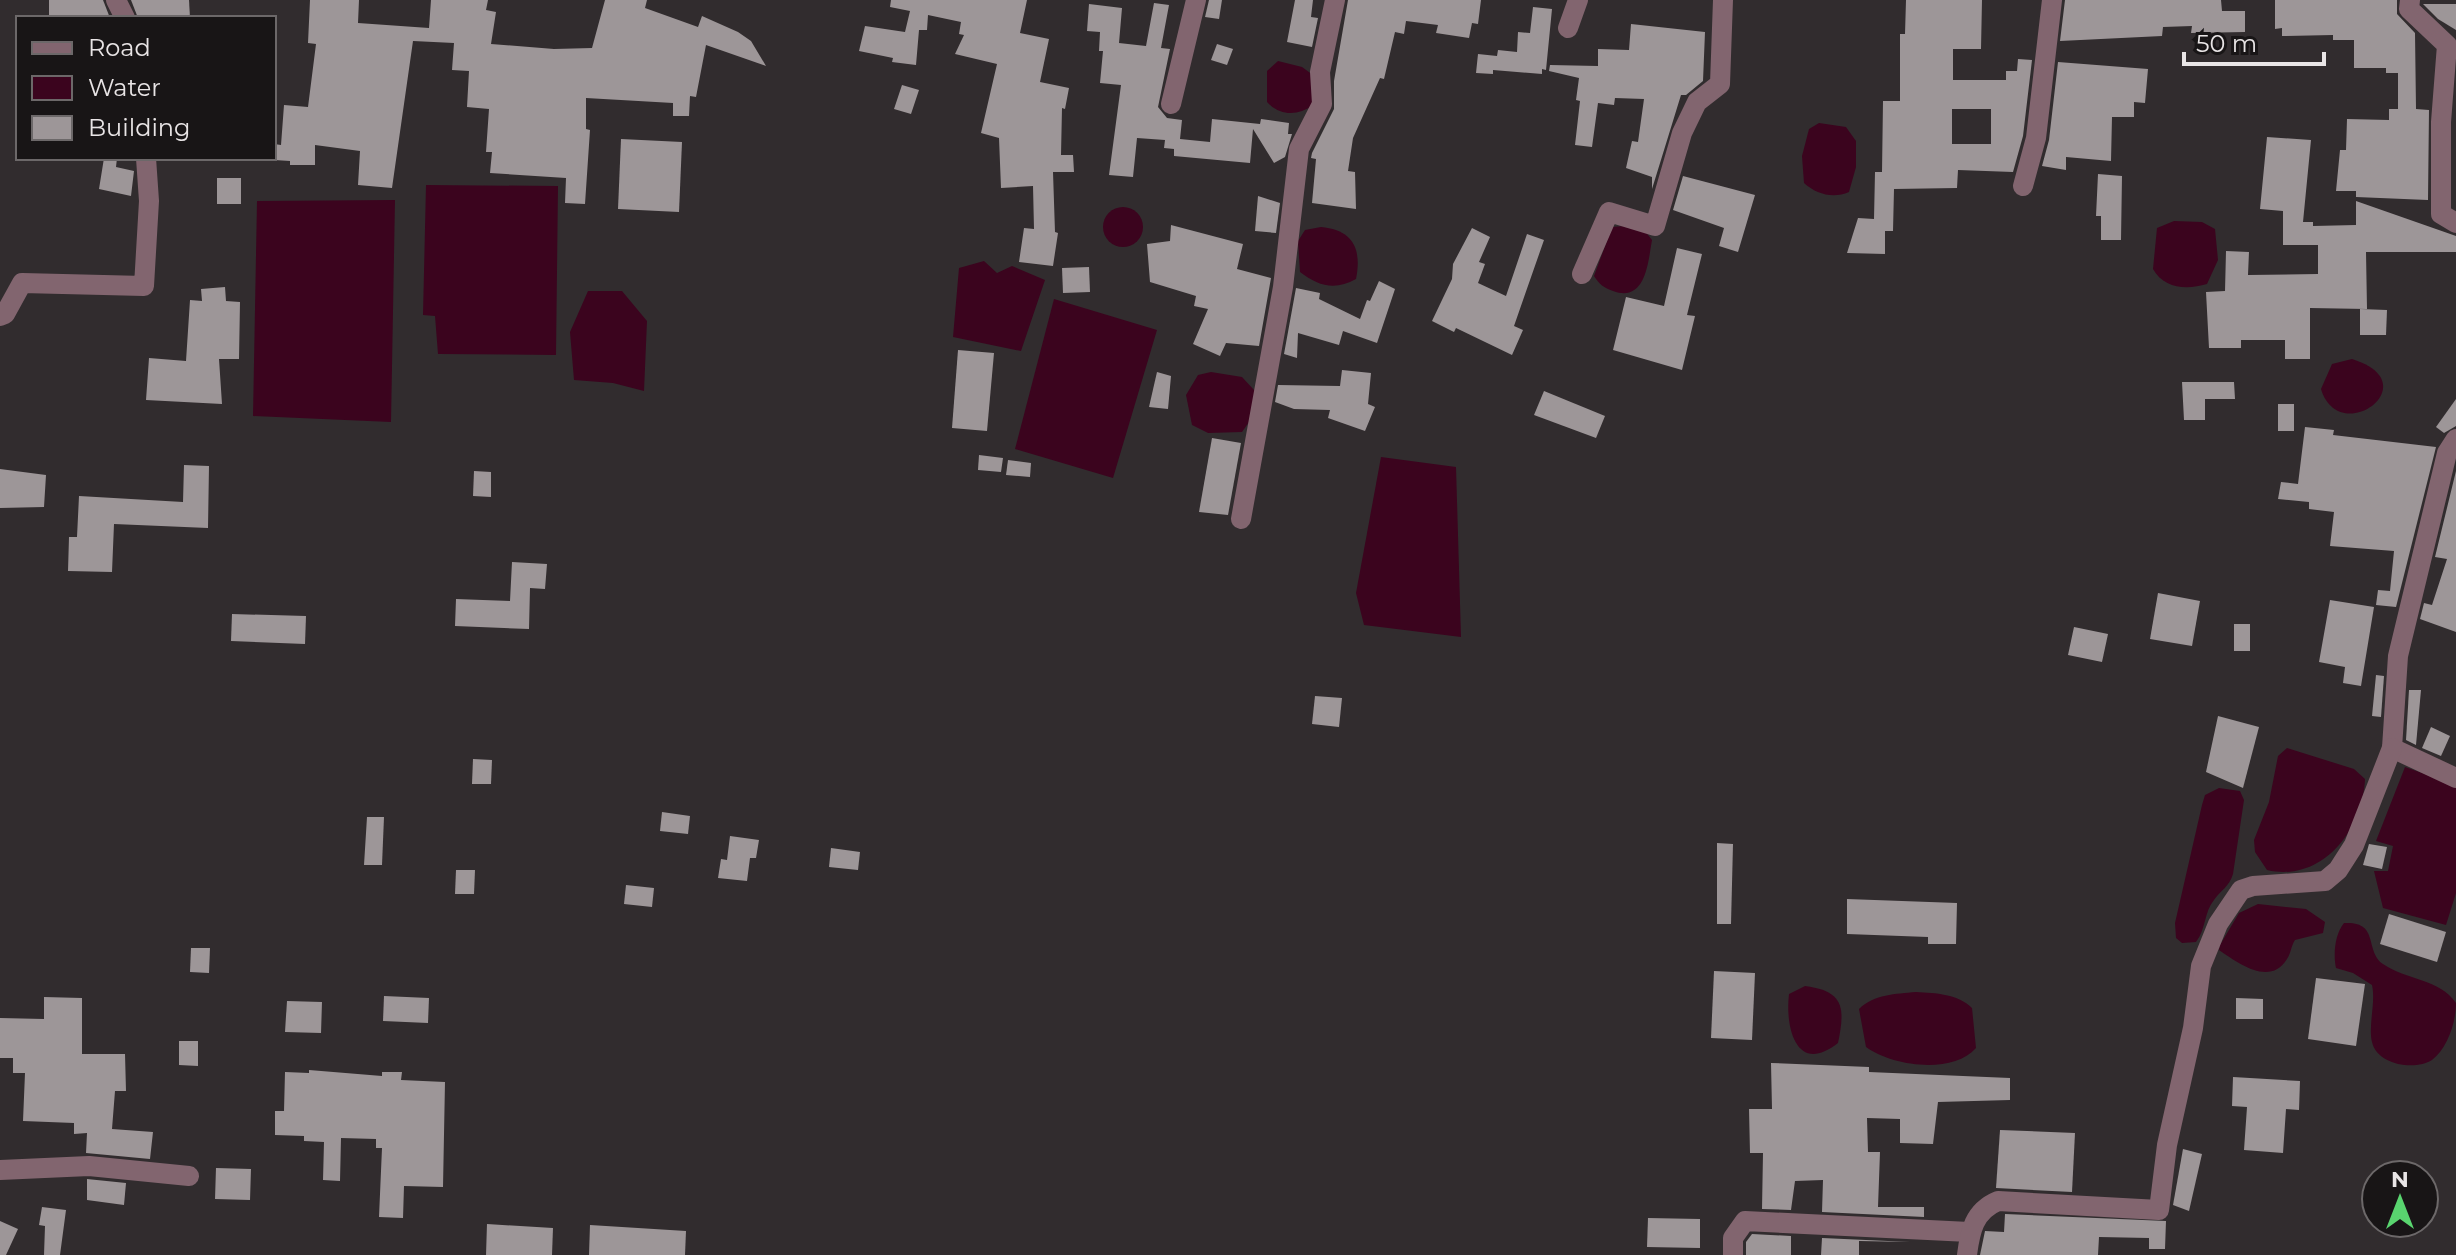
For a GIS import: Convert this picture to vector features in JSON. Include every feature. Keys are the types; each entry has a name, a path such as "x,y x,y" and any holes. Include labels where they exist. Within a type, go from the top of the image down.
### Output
{"street":[{"path":"1171,104 1196,0"},
{"path":"1241,519 1283,287 1299,149 1322,104 1320,72 1335,0"},
{"path":"1568,28 1578,0"},
{"path":"1582,274 1609,212 1655,226 1682,133 1697,102 1720,84 1723,0"},
{"path":"2023,186 2036,138 2052,0"},
{"path":"2410,0 2409,9 2447,45 2441,122 2441,214 2456,223"},
{"path":"0,316 5,314 22,283 144,286 149,201 146,160"},
{"path":"1967,1255 1969,1232 1985,1206 1998,1201 2159,1210 2167,1145 2193,1028 2201,966 2218,924 2241,890 2253,886 2325,881 2338,870 2354,845 2392,748 2398,656 2448,484 2447,453 2456,439"},
{"path":"2392,748 2456,778"},
{"path":"0,1170 89,1166 189,1176"},
{"path":"1733,1255 1733,1238 1745,1221 1969,1232"}],"water":[{"path":"1278,61 1302,67 1313,75 1313,105 1289,113 1267,102 1267,71"},
{"path":"1819,123 1846,127 1856,141 1856,167 1849,192 1825,194 1804,183 1802,156 1809,129"},
{"path":"426,185 558,186 556,355 438,354 435,316 423,315"},
{"path":"395,200 391,422 253,416 257,201"},
{"path":"1123,207 1137,213 1143,227 1137,241 1123,247 1109,241 1103,227 1109,213"},
{"path":"2174,221 2202,222 2215,229 2218,260 2207,284 2177,286 2163,281 2153,269 2157,228"},
{"path":"1624,226 1645,231 1652,240 1647,269 1639,286 1624,293 1604,287 1594,276 1612,227"},
{"path":"1321,227 1341,232 1353,243 1358,259 1356,279 1334,286 1313,281 1300,272 1298,241 1305,230"},
{"path":"984,261 997,273 1012,266 1045,280 1021,351 953,337 959,268"},
{"path":"588,291 622,291 647,321 644,391 613,383 574,380 570,332"},
{"path":"1054,299 1157,330 1113,478 1015,449"},
{"path":"2352,359 2374,370 2383,382 2381,395 2372,406 2359,412 2344,413 2331,406 2321,389 2332,364"},
{"path":"1211,372 1242,377 1255,391 1249,422 1242,432 1208,433 1192,425 1186,395 1198,375"},
{"path":"1381,457 1456,467 1461,637 1364,625 1356,593"},
{"path":"2287,748 2354,769 2365,779 2357,817 2348,834 2322,860 2287,872 2267,870 2255,852 2254,840 2269,802 2278,756"},
{"path":"2405,767 2456,785 2456,893 2446,925 2383,908 2374,871 2388,871 2393,846 2376,841"},
{"path":"2219,788 2240,791 2244,800 2233,874 2211,905 2196,942 2182,943 2176,938 2175,923 2202,805 2205,795"},
{"path":"2258,904 2306,909 2325,922 2323,933 2295,940 2287,959 2272,971 2263,972 2244,966 2219,950 2220,945 2239,913"},
{"path":"2344,923 2355,924 2367,931 2377,958 2383,964 2432,984 2456,1003 2450,1034 2432,1060 2416,1065 2398,1064 2375,1050 2371,1035 2372,985 2353,973 2336,968 2336,944"},
{"path":"1805,986 1828,992 1839,1004 1841,1020 1838,1043 1824,1052 1812,1054 1803,1051 1792,1033 1789,994"},
{"path":"1916,992 1953,997 1972,1008 1976,1048 1952,1062 1922,1065 1891,1059 1866,1047 1859,1009 1879,998"}],"building":[{"path":"49,0 103,0 109,16 49,16"},
{"path":"131,0 189,0 190,16 137,16"},
{"path":"310,0 359,0 358,23 429,28 431,0 488,0 486,10 496,12 491,44 554,49 592,48 605,0 647,0 645,8 698,27 702,16 738,32 751,41 766,66 706,45 696,97 690,96 689,116 673,116 673,103 586,98 586,129 590,130 585,204 565,203 566,178 490,173 492,152 486,152 489,109 467,107 469,71 452,70 454,43 413,41 392,188 358,185 360,151 315,145 315,165 290,165 290,161 274,160 276,144 281,145 284,105 308,107 316,44 308,43"},
{"path":"891,0 1027,0 1020,33 1049,39 1040,82 1069,88 1065,109 1062,108 1061,155 1073,155 1074,172 1053,172 1055,232 1058,233 1053,266 1019,262 1024,228 1034,229 1033,186 1001,188 999,138 981,133 997,64 955,54 964,35 959,34 961,22 928,15 927,30 919,30 916,65 892,62 893,58 859,51 865,26 905,32 910,11 890,7"},
{"path":"1209,0 1222,0 1219,19 1205,17"},
{"path":"1295,0 1313,0 1311,17 1318,18 1312,47 1287,42"},
{"path":"1348,0 1481,0 1478,24 1472,23 1469,38 1436,33 1438,25 1406,21 1404,34 1395,32 1384,79 1380,78 1353,138 1348,171 1355,172 1356,209 1312,203 1316,159 1311,158 1334,109 1334,81"},
{"path":"1906,0 1982,0 1981,49 1953,49 1953,80 2006,80 2006,71 2017,71 2018,59 2032,60 2023,136 2013,172 1958,170 1957,188 1894,189 1893,231 1885,231 1885,254 1847,253 1858,218 1874,219 1875,172 1882,172 1883,101 1900,101 1900,34 1905,34","holes":["1952,109 1991,109 1991,144 1952,144"]},
{"path":"2065,0 2221,0 2222,11 2245,11 2245,32 2191,33 2192,26 2163,27 2162,36 2060,41"},
{"path":"2275,0 2397,0 2397,14 2415,33 2416,109 2429,110 2428,200 2356,197 2356,191 2336,191 2340,150 2346,150 2347,119 2389,120 2389,109 2398,109 2398,73 2386,73 2386,68 2354,68 2354,40 2333,40 2333,35 2282,36 2282,28 2275,29"},
{"path":"1154,3 1169,5 1161,48 1170,49 1158,107 1167,118 1182,120 1180,139 1210,142 1212,119 1260,124 1261,119 1289,123 1288,134 1292,134 1285,157 1274,163 1253,129 1250,163 1174,156 1174,149 1164,148 1165,140 1137,138 1133,177 1109,175 1121,85 1100,83 1103,51 1099,51 1100,32 1087,31 1089,4 1122,8 1119,43 1146,46"},
{"path":"2423,4 2456,4 2456,30 2438,19"},
{"path":"1533,7 1552,9 1546,70 1542,69 1542,74 1493,70 1493,74 1476,73 1478,54 1497,56 1498,50 1517,52 1518,32 1530,33"},
{"path":"1631,24 1705,32 1703,81 1686,95 1681,95 1652,189 1652,177 1626,168 1632,141 1638,142 1644,99 1615,98 1614,105 1598,103 1592,147 1575,145 1579,78 1549,71 1550,65 1598,66 1598,49 1629,50"},
{"path":"1217,44 1233,49 1227,65 1211,60"},
{"path":"2058,62 2148,69 2145,103 2134,102 2134,117 2112,117 2111,161 2066,157 2066,170 2042,166 2049,140"},
{"path":"902,85 919,90 911,114 894,109"},
{"path":"2267,137 2311,140 2303,222 2313,222 2313,226 2356,225 2356,201 2456,236 2456,252 2366,252 2367,309 2310,308 2310,359 2285,359 2285,340 2241,340 2241,348 2209,348 2206,292 2225,291 2226,251 2249,252 2248,275 2318,274 2318,245 2283,245 2283,211 2260,209"},
{"path":"621,139 682,142 679,212 618,209"},
{"path":"104,160 117,160 116,167 134,171 131,196 99,189"},
{"path":"2098,174 2122,176 2121,240 2101,240 2101,216 2096,216"},
{"path":"1683,176 1755,195 1738,252 1719,246 1724,228 1673,210"},
{"path":"217,178 241,178 241,204 217,204"},
{"path":"1258,196 1280,203 1276,233 1255,231"},
{"path":"1171,225 1243,244 1237,269 1271,278 1259,346 1226,343 1220,356 1193,344 1208,309 1194,306 1196,296 1150,282 1147,244 1170,241"},
{"path":"1472,228 1490,237 1479,262 1485,264 1478,283 1506,296 1527,234 1544,240 1514,326 1523,330 1512,355 1456,328 1454,332 1432,321 1452,279 1453,264"},
{"path":"1677,248 1702,254 1687,315 1695,316 1682,370 1613,350 1626,297 1664,306"},
{"path":"1089,267 1090,292 1063,293 1062,268"},
{"path":"1379,281 1395,289 1377,343 1343,331 1339,345 1298,333 1297,358 1284,354 1296,288 1320,293 1319,299 1360,319"},
{"path":"225,287 226,301 240,302 239,359 219,359 222,404 146,400 149,358 186,361 190,300 202,301 201,289"},
{"path":"2360,309 2387,310 2386,335 2360,335"},
{"path":"958,350 994,353 987,431 952,428"},
{"path":"1342,370 1371,373 1368,404 1375,407 1365,431 1328,418 1330,410 1294,409 1275,402 1278,385 1340,386"},
{"path":"1157,372 1171,376 1168,409 1149,407"},
{"path":"2182,382 2234,382 2235,399 2205,399 2205,420 2184,420"},
{"path":"1544,391 1605,416 1596,438 1534,415"},
{"path":"2456,399 2456,426 2444,433 2436,427"},
{"path":"2278,404 2294,404 2294,431 2278,431"},
{"path":"2305,427 2334,430 2333,435 2436,447 2396,607 2376,605 2378,590 2390,591 2394,551 2330,546 2334,512 2309,509 2309,502 2278,499 2281,482 2298,484"},
{"path":"1212,438 1241,443 1228,515 1199,512"},
{"path":"979,455 1003,458 1001,472 978,470"},
{"path":"1008,460 1031,463 1030,477 1006,475"},
{"path":"184,465 209,466 208,528 114,524 112,572 68,571 69,537 77,537 79,496 183,502"},
{"path":"0,469 46,475 44,507 0,508"},
{"path":"474,471 491,472 491,497 473,496"},
{"path":"2456,471 2456,632 2420,619 2424,603 2432,605 2447,559 2435,557"},
{"path":"512,562 547,564 545,589 530,588 529,629 455,626 456,599 510,601"},
{"path":"2158,593 2200,601 2192,646 2150,639"},
{"path":"2330,600 2374,607 2361,686 2343,683 2345,667 2319,662"},
{"path":"232,614 306,616 305,644 231,641"},
{"path":"2234,624 2250,624 2250,651 2234,651"},
{"path":"2074,627 2108,634 2102,662 2068,655"},
{"path":"2376,675 2384,676 2381,717 2372,716"},
{"path":"2409,690 2421,690 2416,745 2406,740"},
{"path":"1315,696 1342,698 1339,727 1312,724"},
{"path":"2218,716 2259,727 2243,788 2206,772"},
{"path":"2431,727 2450,736 2441,756 2422,748"},
{"path":"473,759 492,760 491,784 472,784"},
{"path":"662,812 690,816 688,834 660,831"},
{"path":"367,817 384,817 382,865 364,865"},
{"path":"730,836 759,840 756,858 750,858 747,881 718,878 721,859 727,860"},
{"path":"1717,843 1733,844 1731,924 1717,924"},
{"path":"2369,844 2387,847 2382,869 2363,865"},
{"path":"831,848 860,852 858,870 829,867"},
{"path":"456,870 475,870 474,894 455,894"},
{"path":"626,885 654,888 652,907 624,904"},
{"path":"1847,899 1957,903 1956,944 1928,944 1928,937 1847,934"},
{"path":"2389,914 2446,932 2437,962 2380,944"},
{"path":"191,948 210,948 209,973 190,972"},
{"path":"1714,971 1755,973 1752,1040 1711,1038"},
{"path":"2316,978 2365,984 2356,1046 2308,1039"},
{"path":"384,996 429,998 428,1023 383,1021"},
{"path":"44,997 82,998 82,1054 125,1054 126,1091 115,1091 112,1129 153,1132 150,1159 86,1153 87,1133 74,1134 74,1123 23,1121 25,1073 13,1073 13,1058 0,1058 0,1018 44,1019"},
{"path":"2236,998 2263,999 2263,1019 2236,1019"},
{"path":"287,1001 322,1002 321,1033 285,1032"},
{"path":"179,1041 198,1041 198,1066 179,1065"},
{"path":"1771,1063 1869,1067 1869,1072 2010,1078 2010,1100 1938,1102 1933,1144 1900,1143 1900,1119 1867,1118 1868,1152 1880,1152 1878,1207 1924,1207 1924,1217 1822,1212 1823,1180 1795,1181 1791,1210 1762,1209 1763,1153 1750,1153 1749,1109 1772,1109"},
{"path":"309,1070 382,1076 382,1072 402,1072 401,1080 445,1082 443,1187 404,1186 403,1218 379,1217 382,1148 376,1148 376,1139 341,1138 340,1181 323,1180 324,1142 304,1141 304,1136 275,1135 275,1111 284,1111 285,1072 309,1073"},
{"path":"2233,1077 2300,1081 2299,1110 2286,1109 2283,1153 2244,1150 2247,1107 2232,1106"},
{"path":"2000,1130 2075,1133 2072,1192 1996,1188"},
{"path":"2183,1149 2202,1154 2189,1211 2173,1205"},
{"path":"216,1168 251,1169 250,1200 215,1199"},
{"path":"87,1179 126,1183 124,1205 87,1200"},
{"path":"42,1207 66,1210 60,1255 44,1255 45,1226 39,1225"},
{"path":"2005,1214 2166,1221 2165,1249 2149,1249 2149,1238 2099,1237 2098,1255 1980,1255 1985,1231 2004,1232"},
{"path":"1648,1218 1700,1219 1700,1248 1647,1247"},
{"path":"0,1221 18,1229 6,1255 0,1255"},
{"path":"487,1224 553,1228 552,1255 486,1255"},
{"path":"590,1225 686,1231 685,1255 589,1255"},
{"path":"1752,1234 1791,1236 1791,1255 1746,1255 1746,1242"},
{"path":"1822,1238 1910,1242 1859,1241 1859,1255 1821,1255"}]}
